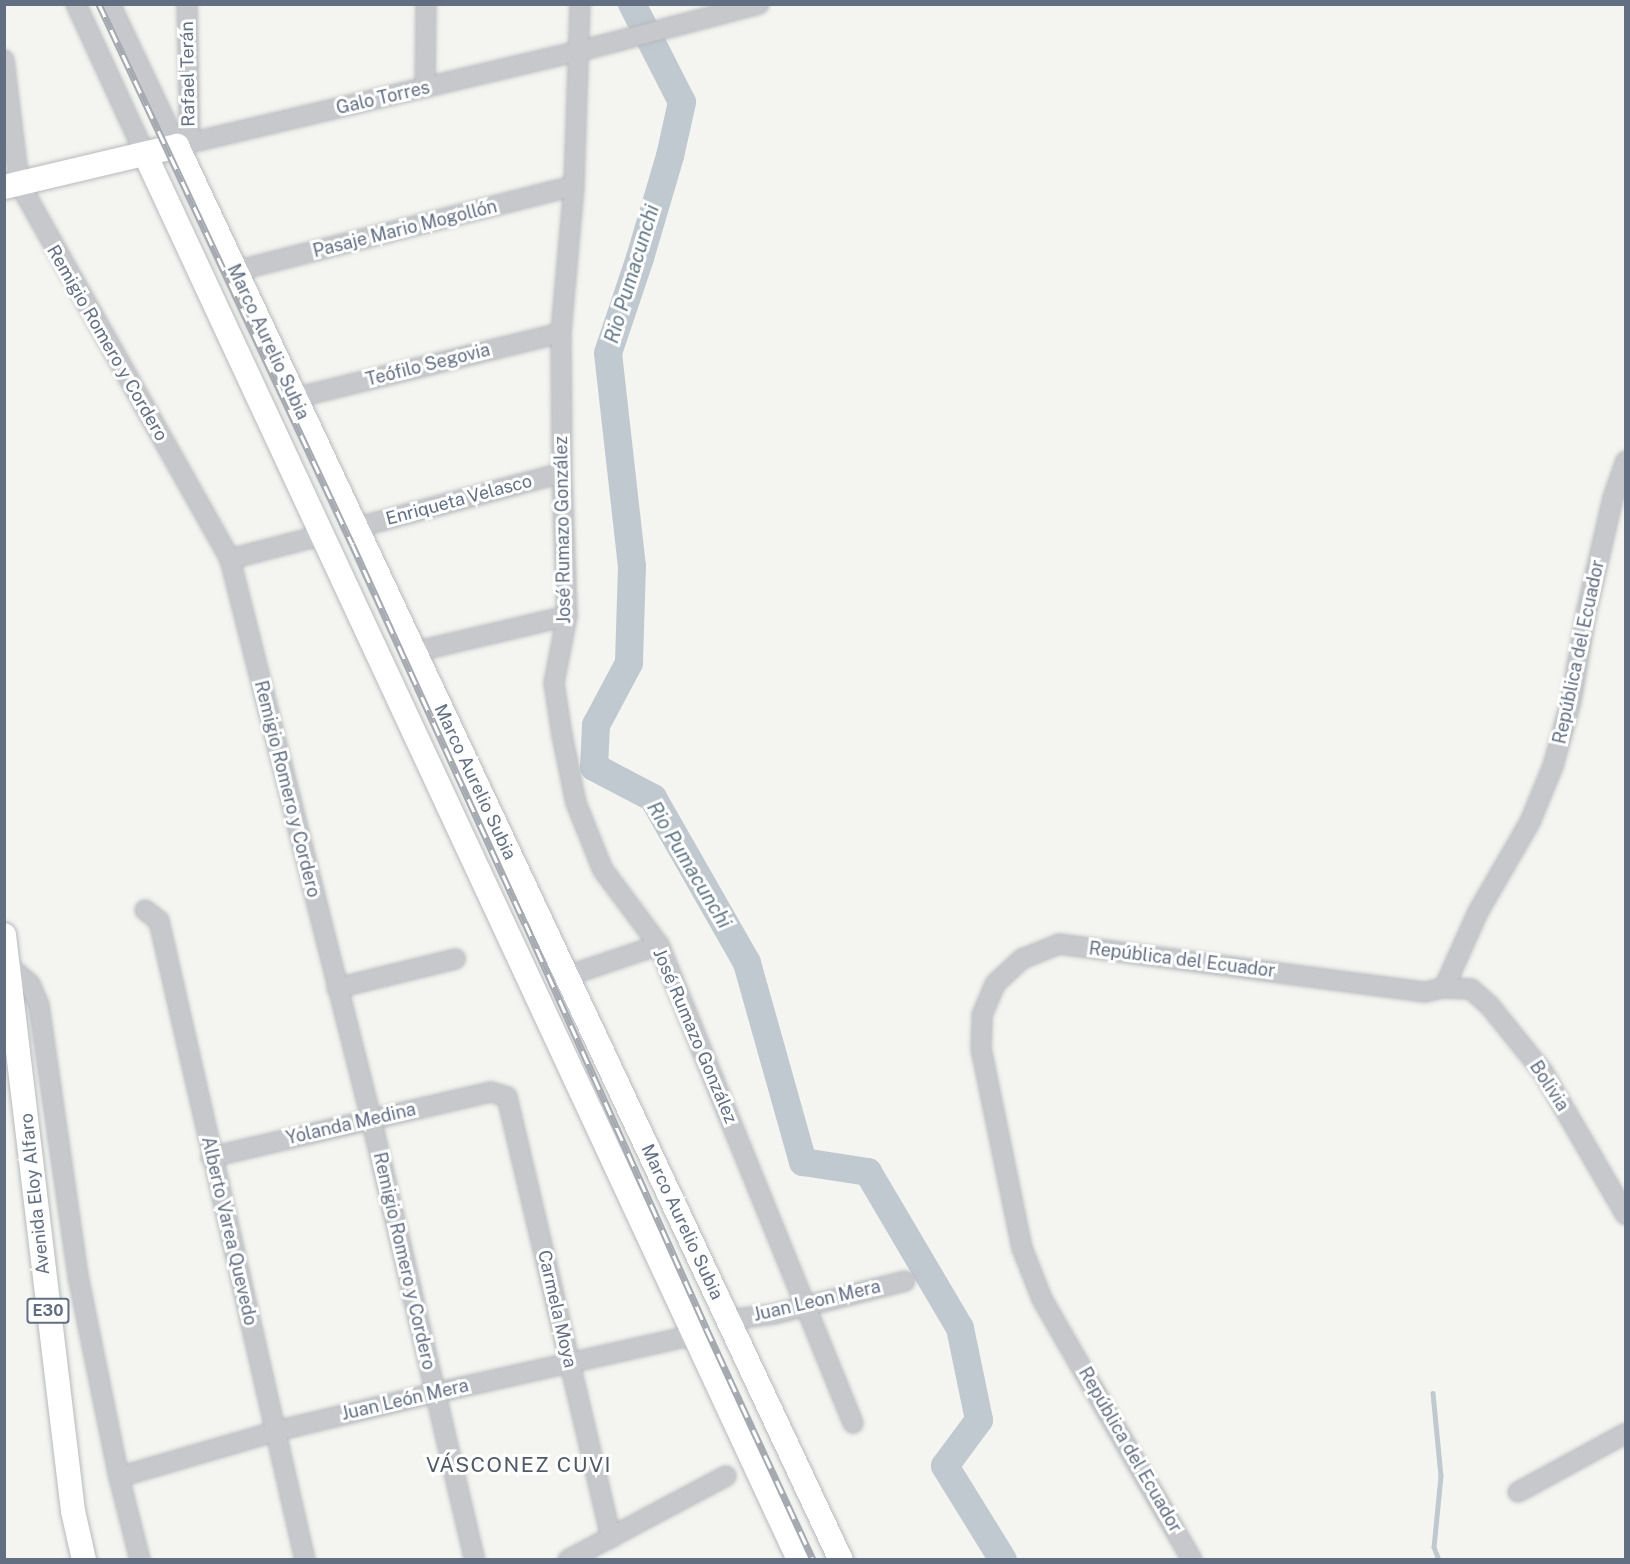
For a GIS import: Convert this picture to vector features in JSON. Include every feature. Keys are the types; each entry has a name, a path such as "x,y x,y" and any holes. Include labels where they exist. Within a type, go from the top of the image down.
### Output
{"main road":[{"name":"Galo Torres","path":"12,185 183,145"},
{"name":"Marco Aurelio Subia","path":"183,145 235,271 294,398 841,1560"},
{"name":"Marco Aurelio Subia","path":"145,154 695,1335 795,1558"},
{"name":"Avenida Eloy Alfaro","path":"4,935 73,1510 84,1560"}],"street":[{"name":"Marco Aurelio Subia","path":"76,4 145,154"},
{"name":"Marco Aurelio Subia","path":"110,4 183,145"},
{"name":"Rafael Terán","path":"183,145 187,4"},
{"path":"425,88 426,4"},
{"name":"José Rumazo González","path":"580,4 574,186 561,333 562,473 567,616 554,683 562,735 576,803 603,870 659,945 853,1423"},
{"name":"Galo Torres","path":"183,145 623,41 759,4"},
{"name":"Remigio Romero y Cordero","path":"4,60 12,185 230,559 371,1118 475,1560"},
{"name":"Pasaje Mario Mogollón","path":"235,271 574,186"},
{"name":"Teófilo Segovia","path":"294,398 561,333"},
{"name":"República del Ecuador","path":"1192,1560 1042,1299 1022,1248 981,1049 982,1015 995,984 1022,959 1059,944 1425,992 1444,988 1478,912 1530,822 1553,766 1571,701 1586,614 1613,498 1626,461"},
{"name":"Enriqueta Velasco","path":"356,528 562,473"},
{"path":"230,559 323,536"},
{"path":"414,652 567,616"},
{"name":"Alberto Varea Quevedo","path":"145,910 159,921 211,1157 277,1431 305,1560"},
{"path":"567,976 659,945"},
{"path":"338,988 455,959"},
{"path":"9,966 30,984 39,1005 78,1276 119,1477 140,1560"},
{"name":"Bolivia","path":"1444,988 1471,989 1490,1005 1543,1072 1626,1215"},
{"name":"Yolanda Medina","path":"211,1157 490,1092"},
{"name":"Carmela Moya","path":"490,1092 507,1097 610,1538"},
{"name":"Juan Leon Mera","path":"728,1320 774,1314 905,1281"},
{"name":"Juan León Mera","path":"119,1477 277,1431 695,1335"},
{"path":"1518,1492 1626,1433"},
{"path":"568,1560 726,1476"}],"waterway":[{"name":"Rio Pumacunchi","path":"632,4 682,102 670,156 640,258 608,353 632,566 629,663 596,725 594,767 653,798 747,963 803,1162 868,1172 960,1328 979,1420 945,1466 1003,1560"},
{"path":"1433,1393 1441,1476 1434,1547 1439,1560"}],"railway":[{"path":"99,4 352,544 813,1560"}],"district":[{"name":"VÁSCONEZ CUVI","path":"519,1465"}]}
